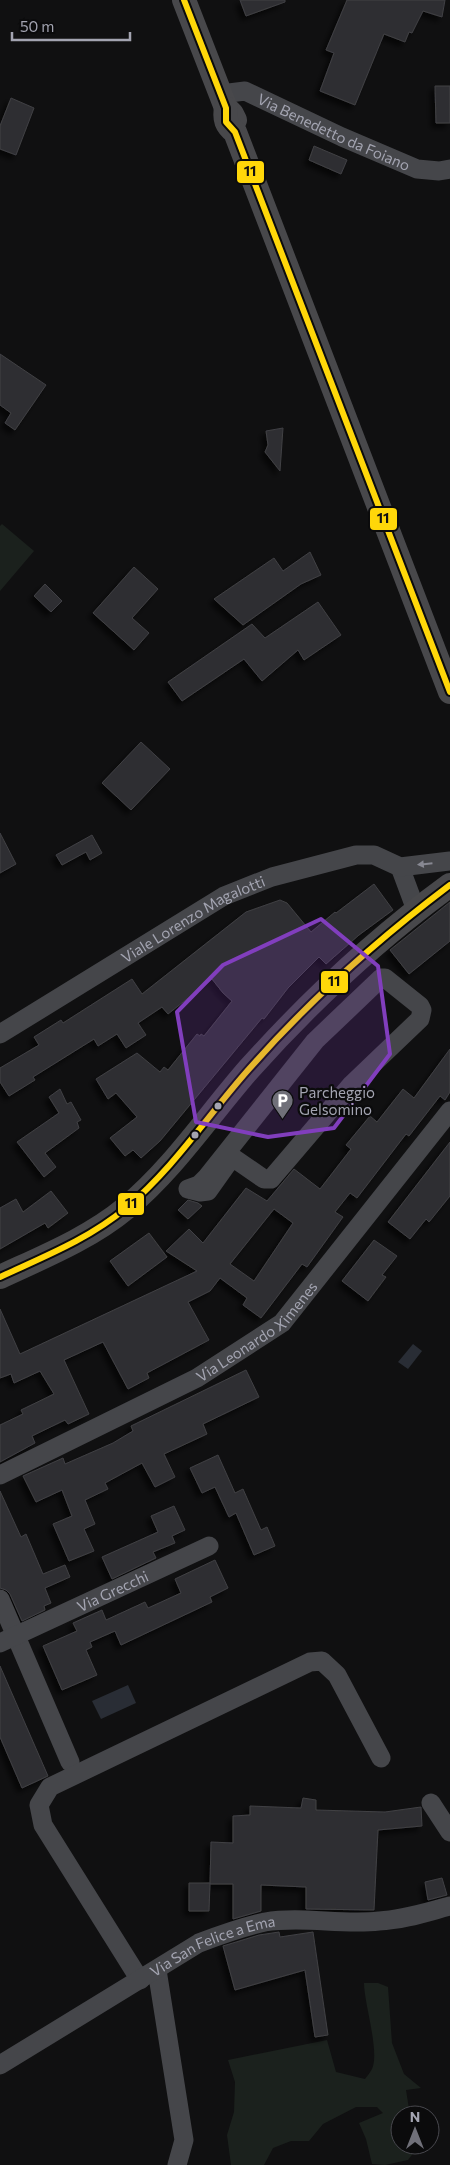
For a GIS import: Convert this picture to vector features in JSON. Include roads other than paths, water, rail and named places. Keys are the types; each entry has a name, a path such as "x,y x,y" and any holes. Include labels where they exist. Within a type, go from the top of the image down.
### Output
{"main road":[{"path":"184,0 224,101 237,125 235,132 450,692"},
{"path":"0,1277 78,1239 104,1224 157,1180 218,1106 294,1020 350,965 416,910 450,885"}],"street":[{"name":"Via Benedetto da Foiano","path":"224,101 245,91 342,137 417,169 439,171 450,169"},
{"name":"Viale Lorenzo Magalotti","path":"0,1034 224,896 272,878 356,855 374,855 400,867"},
{"path":"416,910 400,867 450,861"},
{"path":"385,978 420,1006 422,1010 420,1019 352,1084 271,1179 264,1179 235,1159 230,1160 208,1191 200,1192 188,1189 199,1185 207,1177 315,1040 377,980 385,978"},
{"name":"Via Leonardo Ximenes","path":"0,1475 197,1378 282,1323 450,1111"},
{"name":"Via Grecchi","path":"8,1639 209,1546"},
{"path":"0,1599 8,1639 70,1762"},
{"path":"140,1980 43,1825 39,1805 50,1787 310,1662 322,1661 337,1675 381,1758"},
{"path":"431,1803 450,1832"},
{"name":"Via San Felice a Ema","path":"0,2065 199,1944 222,1934 265,1922 382,1921 450,1906"},
{"path":"157,1970 184,2140 178,2165"}],"place":[{"name":"Parcheggio Gelsomino","path":"283,1120"}]}
